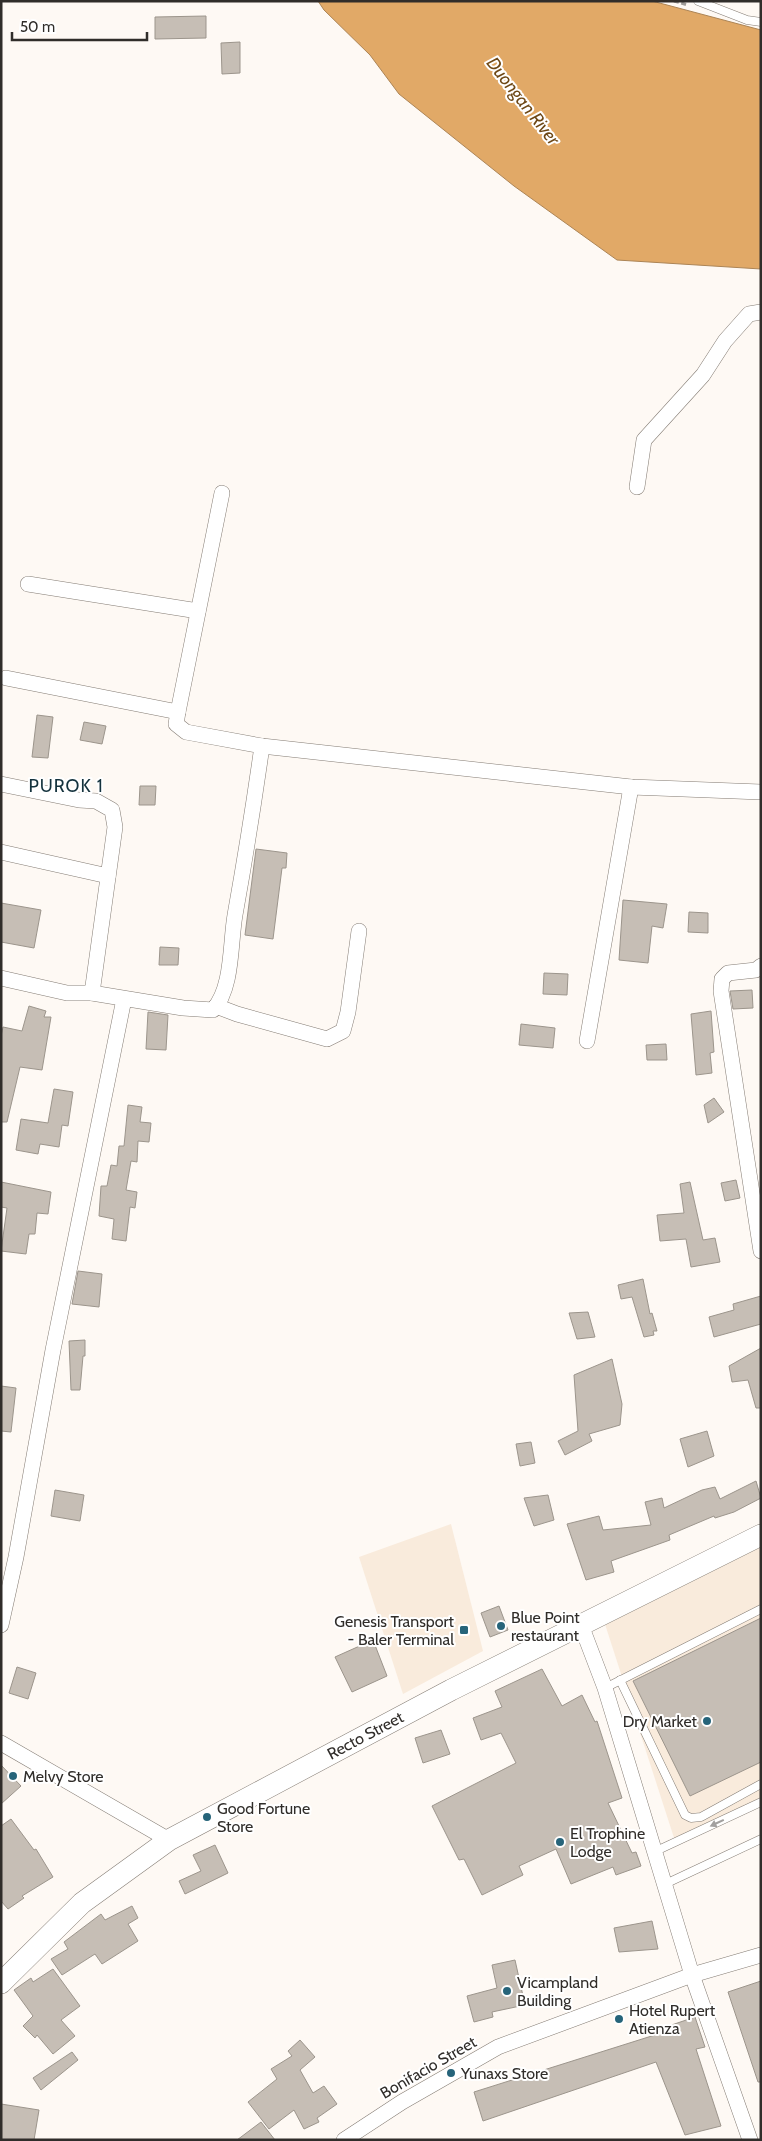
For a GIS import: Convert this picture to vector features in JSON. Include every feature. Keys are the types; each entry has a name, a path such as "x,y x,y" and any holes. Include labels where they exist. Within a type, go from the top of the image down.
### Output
{"street":[{"path":"637,486 644,440 703,375 725,341 749,314 761,312"},
{"path":"222,493 176,724 186,732 262,746 631,787 761,792 761,796"},
{"path":"28,584 198,611"},
{"path":"6,678 178,712"},
{"path":"1,978 67,993 92,993 183,1008 213,1010 221,1001 229,968 234,917 248,848 262,746"},
{"path":"1,784 79,800 96,801 112,810 115,827 92,993"},
{"path":"587,1041 631,787"},
{"path":"1,852 108,876"},
{"path":"216,1006 237,1014 327,1039 343,1031 348,1012 359,931"},
{"path":"761,966 756,970 728,973 722,979 722,991 761,1251"},
{"path":"1,1625 16,1557 55,1340 124,999"},
{"name":"Recto Street","path":"1,1983 82,1904 169,1840 450,1690 494,1670 761,1535"},
{"path":"581,1625 605,1688 656,1851 663,1885 692,1975 750,2140"},
{"path":"1,1743 169,1840"},
{"name":"Bonifacio Street","path":"344,2140 402,2102 498,2047 692,1975 761,1954"}],"lane":[{"path":"698,1 747,20 761,22"},
{"path":"605,1688 761,1610"},
{"path":"620,1680 685,1815 691,1818 701,1817 761,1784"},
{"path":"656,1851 761,1802"},
{"path":"663,1885 761,1838"}],"shaded area":[{"path":"451,1524 483,1651 403,1694 359,1557"},
{"path":"761,1539 761,1801 676,1844 603,1618"}],"water":[{"name":"Duongan River","path":"318,1 652,1 761,30 761,269 617,260 514,186 399,94 370,55 324,10"}],"building":[{"path":"206,16 206,38 155,39 155,17"},
{"path":"240,42 240,73 222,74 221,43"},
{"path":"37,715 53,717 48,758 32,757"},
{"path":"84,722 106,726 102,744 80,740"},
{"path":"140,786 156,786 155,805 139,805"},
{"path":"256,849 287,853 286,868 282,868 273,939 245,935"},
{"path":"623,900 667,904 663,928 652,926 648,963 619,960"},
{"path":"1,903 41,910 34,948 1,942"},
{"path":"689,912 708,913 708,933 688,932"},
{"path":"160,947 179,948 178,965 159,965"},
{"path":"544,973 568,974 567,995 543,994"},
{"path":"752,990 753,1008 733,1009 730,991"},
{"path":"29,1006 46,1011 44,1017 51,1017 42,1070 20,1067 7,1122 1,1122 1,1036 3,1027 22,1031"},
{"path":"711,1011 714,1052 710,1053 712,1073 696,1075 691,1014"},
{"path":"148,1012 168,1015 166,1050 146,1049"},
{"path":"521,1024 555,1028 553,1048 519,1045"},
{"path":"666,1044 667,1060 647,1060 646,1045"},
{"path":"54,1089 73,1092 68,1126 62,1125 59,1147 40,1144 38,1154 16,1150 21,1119 48,1123"},
{"path":"714,1098 724,1112 708,1123 704,1105"},
{"path":"128,1105 142,1107 140,1122 151,1123 149,1142 138,1141 137,1162 131,1161 126,1190 137,1192 135,1208 130,1207 126,1241 112,1239 114,1219 99,1216 101,1186 107,1186 111,1165 117,1166 119,1146 124,1146"},
{"path":"736,1180 740,1198 725,1201 721,1183"},
{"path":"1,1182 51,1192 48,1214 37,1213 35,1234 29,1234 26,1254 1,1251 7,1208 1,1207"},
{"path":"690,1182 703,1240 715,1238 720,1262 691,1267 686,1239 660,1241 657,1215 684,1213 680,1184"},
{"path":"78,1271 102,1274 99,1307 72,1304"},
{"path":"643,1279 650,1314 652,1313 657,1331 653,1331 654,1335 644,1337 632,1297 621,1299 618,1285"},
{"path":"761,1296 761,1324 714,1337 709,1317 734,1310 733,1304"},
{"path":"588,1312 595,1337 577,1339 569,1313"},
{"path":"85,1340 85,1356 83,1356 80,1390 71,1390 69,1341"},
{"path":"761,1348 761,1408 756,1408 748,1380 732,1382 729,1366"},
{"path":"612,1359 622,1404 620,1425 589,1434 592,1441 565,1455 558,1441 578,1431 574,1375"},
{"path":"1,1386 16,1388 11,1432 1,1431"},
{"path":"707,1431 714,1456 688,1467 680,1439"},
{"path":"531,1442 535,1463 520,1466 516,1444"},
{"path":"756,1481 761,1498 734,1512 715,1518 714,1516 669,1535 670,1540 611,1561 614,1572 586,1580 567,1524 599,1516 603,1530 651,1525 645,1502 662,1498 664,1508 702,1490 715,1487 720,1499"},
{"path":"55,1490 84,1495 80,1521 51,1516"},
{"path":"548,1495 554,1520 534,1526 524,1498"},
{"path":"499,1606 508,1630 490,1637 481,1613"},
{"name":"Dry Market","path":"761,1618 761,1762 690,1796 633,1681"},
{"path":"373,1640 387,1676 352,1692 335,1657"},
{"path":"17,1667 36,1673 28,1699 9,1693"},
{"path":"542,1669 562,1706 582,1695 595,1722 597,1721 622,1798 608,1803 632,1853 636,1852 641,1866 616,1875 613,1867 571,1884 556,1849 519,1866 523,1875 482,1895 464,1859 459,1860 432,1806 516,1763 501,1733 481,1740 473,1718 502,1707 495,1691"},
{"path":"441,1730 450,1754 423,1763 415,1738"},
{"path":"1,1765 21,1786 1,1804"},
{"path":"11,1819 34,1850 36,1849 53,1877 22,1896 24,1898 8,1909 1,1901 1,1826"},
{"path":"215,1845 228,1873 185,1894 179,1881 201,1871 193,1855"},
{"path":"132,1906 138,1918 128,1924 138,1941 102,1964 95,1954 62,1975 51,1959 68,1949 64,1942 101,1914 105,1920"},
{"path":"652,1921 658,1949 619,1952 614,1928"},
{"path":"515,1960 525,2005 492,2012 493,2017 474,2022 467,1996 497,1988 492,1965"},
{"path":"53,1969 80,2006 61,2020 75,2036 53,2054 37,2035 35,2038 23,2026 33,2016 14,1990 31,1978 33,1982"},
{"path":"761,1981 761,2082 758,2082 728,1992"},
{"path":"695,2017 705,2047 696,2049 721,2126 685,2135 656,2062 483,2121 474,2092 658,2034 657,2030"},
{"path":"300,2040 315,2057 300,2070 313,2093 324,2086 337,2104 317,2118 319,2122 304,2129 294,2110 269,2129 248,2102 277,2079 271,2069 292,2056 288,2051"},
{"path":"72,2052 78,2060 41,2090 33,2078"},
{"path":"1,2104 39,2110 34,2140 1,2140"},
{"path":"261,2122 275,2140 237,2140"}],"place":[{"name":"Blue Point restaurant","path":"501,1626"},
{"name":"Genesis Transport - Baler Terminal","path":"464,1630"},
{"name":"Dry Market","path":"707,1721"},
{"name":"Melvy Store","path":"13,1776"},
{"name":"Good Fortune Store","path":"207,1817"},
{"name":"El Trophine Lodge","path":"560,1842"},
{"name":"Vicampland Building","path":"507,1991"},
{"name":"Hotel Rupert Atienza","path":"619,2019"},
{"name":"Yunaxs Store","path":"451,2073"}],"district":[{"name":"PUROK 1","path":"66,786"}]}
